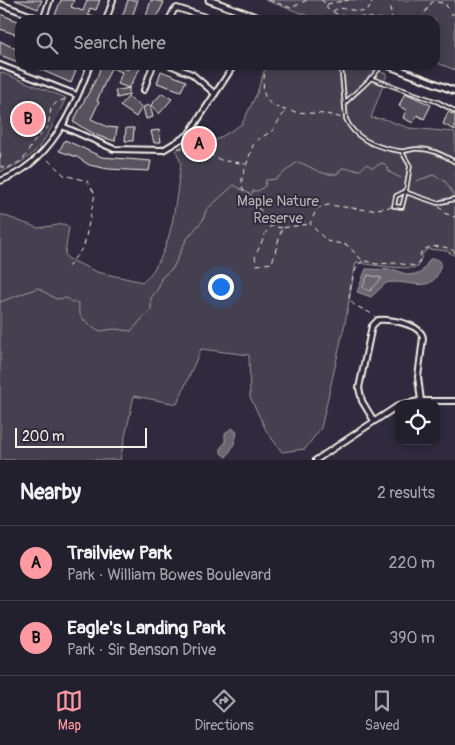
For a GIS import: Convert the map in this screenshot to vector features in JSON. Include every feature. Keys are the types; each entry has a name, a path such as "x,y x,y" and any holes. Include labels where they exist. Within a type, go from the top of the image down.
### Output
{"main road":[{"path":"210,0 250,15"},
{"path":"401,70 455,90"}],"street":[{"path":"44,15 50,0"},
{"path":"108,15 113,0"},
{"path":"0,4 29,15"},
{"path":"171,15 177,8 199,15"},
{"path":"0,65 77,95"},
{"path":"0,181 33,164 48,148 62,126 88,70"},
{"path":"144,90 151,70"},
{"path":"182,70 192,74 214,93"},
{"path":"62,126 114,149 163,150 188,135 214,93 232,70"},
{"path":"374,421 362,402 359,388 372,326 377,320 415,327 422,332 423,338 418,377 421,400"},
{"path":"440,401 455,401"},
{"path":"316,460 395,408"}],"lane":[{"path":"342,70 346,119 349,126 361,138 378,146 402,152 420,149 444,154 455,162"},
{"path":"346,102 370,78 376,75 378,70"},
{"path":"370,78 438,102 455,111"},
{"path":"402,152 410,166 406,191 402,207 395,207 393,205 396,196 406,191 437,203 454,199"}],"path":[{"path":"269,0 291,8 307,0"},
{"path":"321,0 327,4 349,0"},
{"path":"333,11 339,8 365,12 371,6 372,0"},
{"path":"423,15 432,2 445,3 451,14 455,14"},
{"path":"327,4 327,9 340,15"},
{"path":"390,7 391,15"},
{"path":"265,70 263,81 264,94 272,104 286,110 309,114 324,114 346,119"},
{"path":"0,166 6,169 23,160 33,143 48,127 51,108 57,102 66,99"},
{"path":"271,226 267,216 245,195 242,187 254,142 272,131 286,110"},
{"path":"192,148 193,136"},
{"path":"193,144 222,160 247,164"},
{"path":"178,148 196,147"},
{"path":"0,158 1,151"},
{"path":"48,160 64,175 88,182 95,194 84,246 68,267"},
{"path":"437,203 444,213 455,218"},
{"path":"310,224 317,208 323,205 368,210 395,207"},
{"path":"282,228 272,263 257,265 255,262 257,249 266,230 271,226 282,228 310,224"},
{"path":"310,224 327,241 347,245 363,260 416,266 421,252 428,247 446,248 455,252"},
{"path":"363,260 358,264 349,298 352,303 370,311 377,320"}],"green space":[{"path":"265,0 455,0 455,70 440,64 440,15 306,15"},
{"name":"Maple Nature Reserve","path":"264,70 376,70 387,74 371,118 384,119 409,128 455,132 455,256 447,251 428,249 423,253 418,267 413,268 387,267 356,262 345,323 321,428 305,449 282,452 267,432 250,397 249,355 201,349 177,404 134,396 120,460 0,460 0,214 38,228 64,224 69,227 65,254 67,258 97,272 143,282 161,257 167,242 175,210 181,163 176,151 196,134 216,140 242,124 257,93"},
{"path":"0,72 66,98 48,134 34,152 25,160 0,172"}],"water":[{"path":"430,259 437,259 441,262 438,273 428,284 386,283 371,297 357,292 366,269 395,270 408,275 421,273"},
{"path":"232,428 237,432 233,445 226,457 221,453 221,447 225,443 225,433"}],"building":[{"path":"15,0 42,0 38,9"},
{"path":"61,0 74,0 71,7 83,11 87,0 100,0 96,10 90,8 88,15 55,15"},
{"path":"128,0 138,0 133,15 123,15"},
{"path":"151,0 164,2 158,15 146,15"},
{"path":"0,14 15,20 15,34 0,29"},
{"path":"0,41 15,48 15,61 0,55"},
{"path":"41,70 76,71 71,83"},
{"path":"100,70 110,70 91,119 108,127 117,128 115,141 98,136 73,122"},
{"path":"116,70 139,70 129,88 118,84 122,72"},
{"path":"161,71 186,81 181,91 157,83"},
{"path":"129,88 129,95 117,98 115,91"},
{"path":"162,93 172,99 159,114 151,105"},
{"path":"405,93 431,105 424,119 417,115 413,123 403,118 406,110 399,106"},
{"path":"128,97 142,107 136,117 120,106"},
{"path":"150,105 153,117 146,119 143,107"},
{"path":"448,112 455,115 455,130 443,124"},
{"path":"126,128 134,128 133,141 125,141"},
{"path":"159,130 161,142 154,143 151,131"},
{"path":"65,140 102,157 151,161 149,171 108,169 89,165 77,157 59,151"}],"waterway":[{"path":"0,302 38,288 56,299 66,298 72,302 79,303 81,317 100,331 114,329 131,331 151,309 151,298 159,287 161,278 173,268 186,240 203,220 206,210 234,185 251,195 253,191 258,191 265,186 266,180 276,179 297,162 325,174 337,174 342,168 360,170 367,164 372,168 382,163 386,165 389,172 401,178"},
{"path":"416,181 433,175 445,181 455,197"}],"place":[{"name":"Eagle's Landing Park","path":"28,119"},
{"name":"Trailview Park","path":"199,144"}]}
